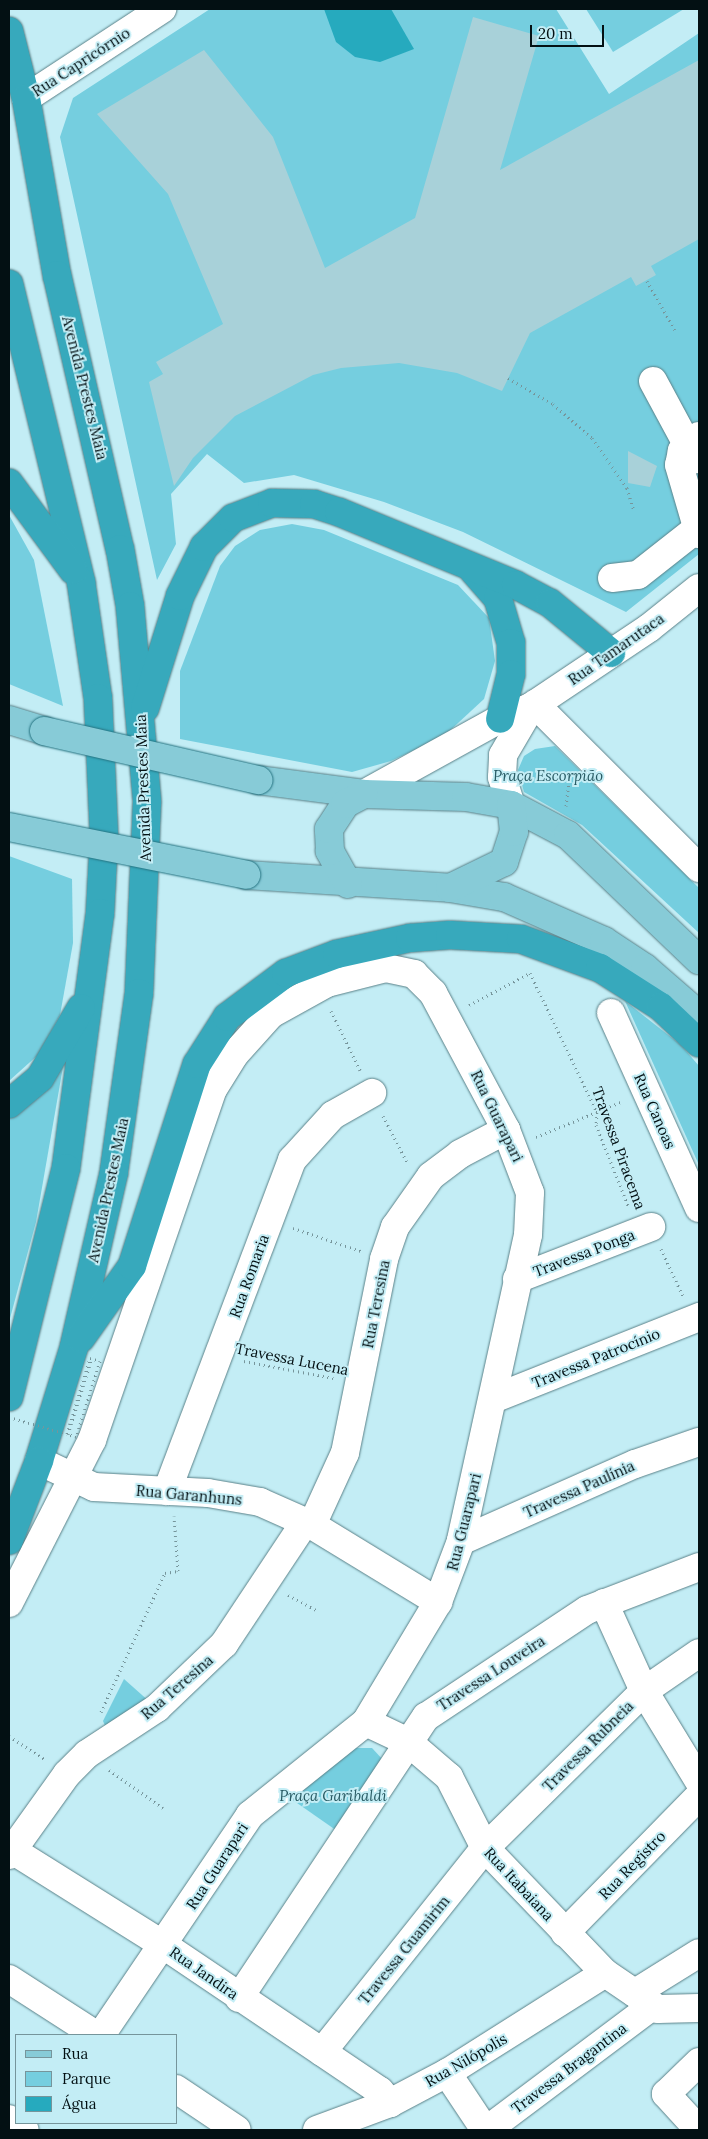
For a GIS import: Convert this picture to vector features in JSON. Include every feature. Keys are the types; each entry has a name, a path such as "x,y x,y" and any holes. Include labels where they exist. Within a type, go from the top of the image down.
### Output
{"highway":[{"name":"Avenida Prestes Maia","path":"9,31 26,98 58,275 120,549 142,719 146,887 130,1075 82,1354 9,1540"},
{"path":"9,284 81,582 98,698 104,789 100,913 66,1168 9,1397"},
{"path":"9,483 81,582"},
{"path":"142,719 194,565 218,531 246,511 272,503 314,504 468,566 550,603 612,653"},
{"path":"468,566 488,583 508,629 511,674 500,719"},
{"path":"82,1354 132,1266 197,1064 227,1018 286,973 337,954 410,938 450,935 521,939 606,971 661,1007 699,1043"},
{"path":"9,1104 48,1066 88,996"}],"main road":[{"path":"9,720 44,731 258,780 364,794 466,797 511,805 568,835 699,960"},
{"path":"348,884 330,851 329,829 345,804 364,794"},
{"path":"450,888 504,862 514,832 511,805"},
{"path":"9,827 246,875 348,884 450,888 504,897 604,941 645,968 699,1015"}],"street":[{"name":"Rua Capricórnio","path":"26,98 162,9"},
{"path":"653,381 694,439 699,470"},
{"path":"612,578 638,575 699,530 679,465 694,439"},
{"name":"Rua Tamarutaca","path":"364,794 500,719 533,706 696,595"},
{"path":"533,706 699,868"},
{"name":"Rua Tamarutaca","path":"511,805 502,777 503,755 533,706"},
{"name":"Rua Guarapari","path":"9,1603 72,1477 108,1396 213,1089 244,1040 271,1014 327,983 386,968 407,971 423,981 446,1017 510,1138 530,1207 493,1399 461,1541 438,1602 366,1722 250,1815 165,1946 101,2034"},
{"name":"Rua Canoas","path":"611,1013 699,1208"},
{"name":"Rua Romaria","path":"170,1491 269,1220 300,1148 338,1110 372,1093"},
{"name":"Rua Teresina","path":"10,1852 67,1774 87,1754 157,1708 193,1677 224,1644 308,1524 338,1473 361,1384 384,1259 394,1227 419,1187 460,1154 510,1138"},
{"name":"Travessa Ponga","path":"517,1279 651,1227"},
{"name":"Travessa Patrocínio","path":"493,1399 697,1318"},
{"name":"Travessa Paulínia","path":"461,1541 635,1464 699,1442"},
{"name":"Rua Garanhuns","path":"39,1461 94,1487 170,1491 260,1502 308,1524 438,1602"},
{"name":"Travessa Louveira","path":"239,1998 339,1854 408,1742 446,1701 604,1603 699,1567"},
{"path":"604,1603 644,1691 699,1781"},
{"name":"Travessa Rubneia","path":"485,1848 644,1691 699,1653"},
{"name":"Rua Itabaiana","path":"366,1722 408,1742 455,1785 485,1848 565,1934 605,1973 643,2000 671,2012 699,2008"},
{"name":"Rua Registro","path":"565,1934 699,1796"},
{"name":"Travessa Guamirim","path":"322,2052 485,1848"},
{"name":"Rua Jandira","path":"10,1852 165,1946 239,1998 322,2052 390,2103"},
{"name":"Travessa Bragantina","path":"486,2130 699,1953"},
{"name":"Rua Nilópolis","path":"317,2130 390,2103 447,2073 605,1973"},
{"path":"9,1978 94,2034"},
{"path":"699,2062 666,2094 699,2130"},
{"path":"447,2073 486,2130"},
{"path":"178,2090 237,2130"}],"path":[{"path":"647,281 675,330"},
{"path":"508,378 553,404 592,438 627,488 634,511"},
{"name":"Travessa Piracema","path":"446,1017 530,973 597,1112 596,1125 633,1219 646,1214 697,1318"},
{"path":"510,1138 597,1112 646,1091"},
{"path":"269,1220 384,1259"},
{"path":"9,1417 67,1434 90,1358 100,1361 76,1437 68,1434 82,1354"},
{"name":"Travessa Lucena","path":"220,1356 361,1384"},
{"path":"163,1808 87,1754 94,1727 165,1573 178,1571 170,1491"},
{"path":"266,1582 318,1611"},
{"path":"9,1736 67,1774"}],"green space":[{"path":"210,9 556,9 609,94 699,33 699,554 626,612 463,532 384,502 294,475 244,483 207,454 171,494 176,544 157,580 60,137 73,98"},
{"path":"586,9 684,9 613,52"},
{"path":"9,515 34,560 63,706 9,684"},
{"path":"292,524 324,530 458,585 489,618 495,661 484,699 444,736 391,761 352,772 180,739 180,671 220,566 235,546 260,530"},
{"name":"Praça Escorpião","path":"555,746 699,888 699,933 582,825 524,792 518,770 524,756 535,749"},
{"path":"9,856 72,879 73,943 60,1015 39,1054 9,1081"},
{"path":"625,1001 681,1045 699,1066 699,1165"},
{"path":"64,1061 36,1222 9,1322 9,1114"},
{"path":"124,1679 151,1703 107,1730 103,1721"},
{"name":"Praça Garibaldi","path":"354,1748 372,1748 384,1761 340,1833 287,1796"}],"water":[{"path":"324,9 391,9 414,49 380,62 355,57 336,42"}],"building":[{"path":"473,17 539,36 500,170 699,60 699,239 651,266 656,275 636,286 631,277 530,333 502,391 457,373 399,363 341,368 313,375 235,416 193,458 174,486 149,382 163,374 156,362 223,324 168,194 97,114 204,50 273,137 325,268 415,218"},
{"path":"628,451 657,466 650,487 628,483"}]}
